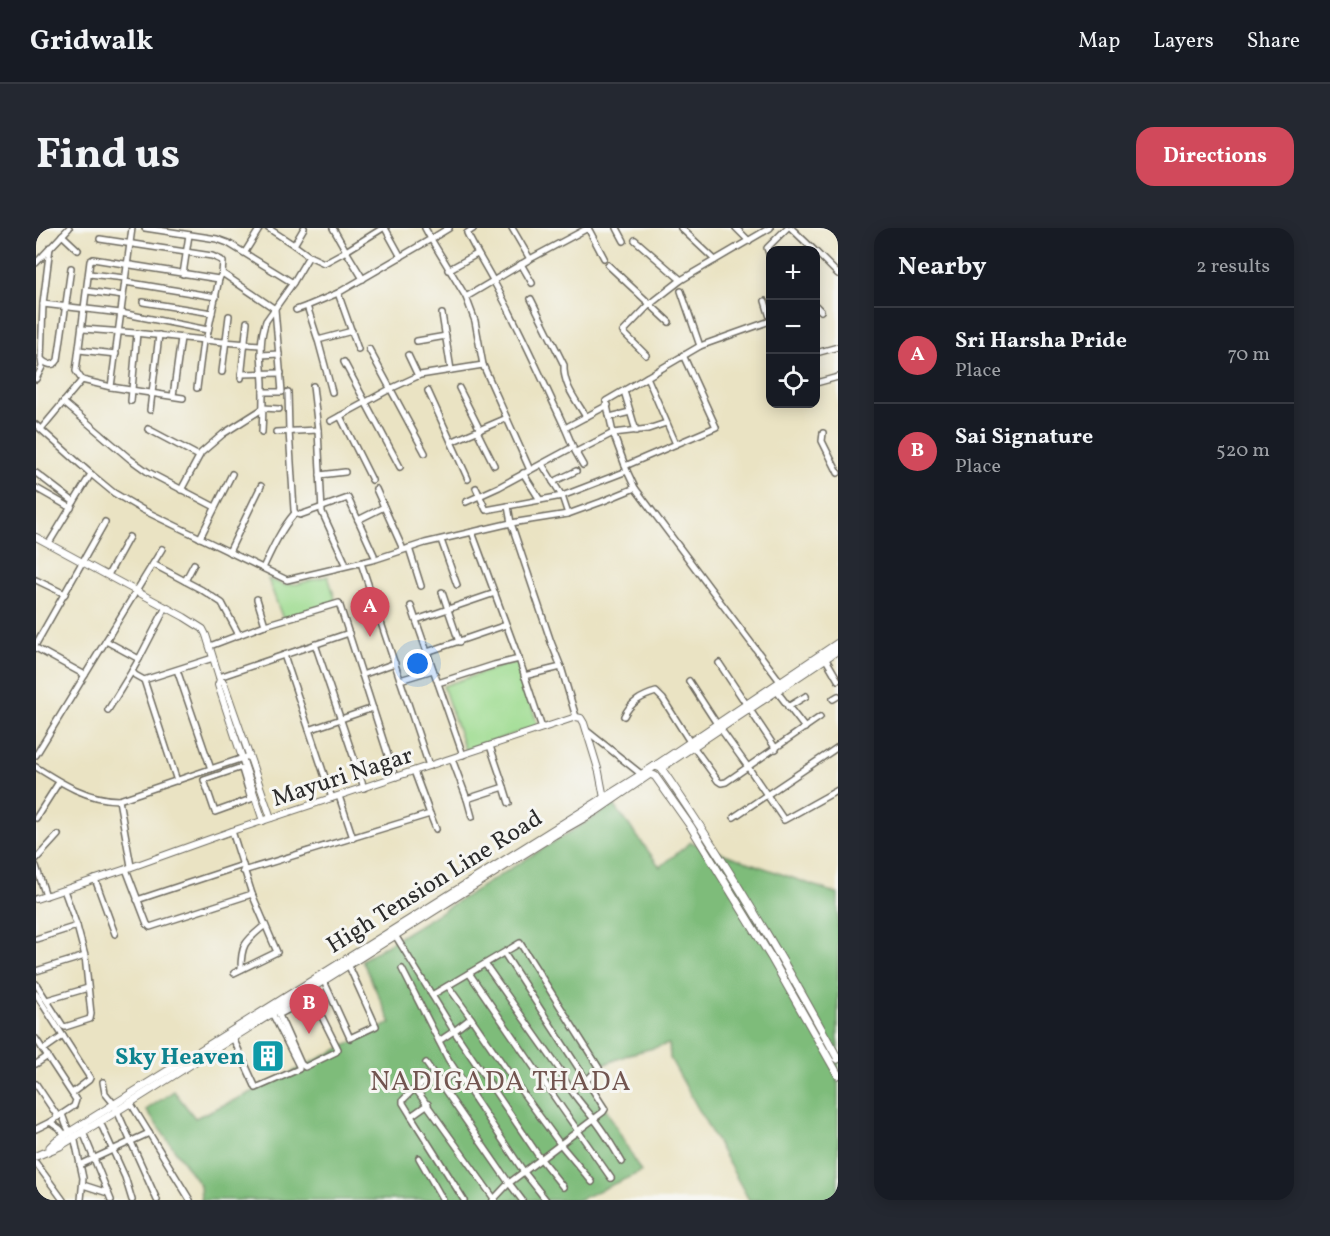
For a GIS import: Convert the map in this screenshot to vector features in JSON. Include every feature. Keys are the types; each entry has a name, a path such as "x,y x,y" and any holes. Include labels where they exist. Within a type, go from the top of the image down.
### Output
{"main road":[{"path":"719,727 824,656 838,643"},
{"path":"824,656 838,650"},
{"name":"High Tension Line Road","path":"36,1156 48,1149 60,1146 70,1134 116,1108 494,870 554,835 606,801 641,774 658,767 719,727"},
{"path":"658,767 705,834 780,955 838,1059"},
{"path":"606,801 650,774 655,776 691,827 772,960 838,1075"},
{"name":"High Tension Line Road","path":"70,1134 82,1132 100,1122 116,1108 130,1102 272,1013 304,997 322,978 395,935 494,870"},
{"path":"772,960 780,955"}],"street":[{"path":"36,263 69,228"},
{"path":"111,387 132,228"},
{"path":"145,228 217,239 228,243 293,283"},
{"path":"245,252 260,228"},
{"path":"267,228 309,256 324,263 384,228 401,257"},
{"path":"294,245 304,228"},
{"path":"333,228 363,279"},
{"path":"425,228 466,297 475,321 483,365 530,470"},
{"path":"296,310 338,293 449,228"},
{"path":"472,228 466,233 494,280 583,465"},
{"path":"512,228 530,259"},
{"path":"466,297 588,228 604,258"},
{"path":"617,228 624,241"},
{"path":"681,228 715,260"},
{"path":"736,228 749,241"},
{"path":"646,355 623,332 649,305 681,280 770,228"},
{"path":"769,246 789,228 809,246"},
{"path":"62,235 78,250"},
{"path":"183,274 189,236"},
{"path":"100,239 219,258 223,262 197,388"},
{"path":"635,240 681,280"},
{"path":"36,379 42,367 43,304 50,247"},
{"path":"448,270 477,254"},
{"path":"262,432 264,408 260,345 266,321 309,256"},
{"path":"820,256 838,274"},
{"path":"183,398 111,387 82,380 76,371 90,261 93,259 219,279"},
{"path":"521,264 531,283"},
{"path":"608,265 669,322"},
{"path":"41,359 52,365 58,360 72,267"},
{"path":"222,273 275,309"},
{"path":"89,274 216,297"},
{"path":"87,291 123,296"},
{"path":"681,291 700,346"},
{"path":"338,293 358,349"},
{"path":"531,299 564,365 564,377 567,384 586,417"},
{"path":"143,302 212,313"},
{"path":"43,304 121,313 208,330"},
{"path":"307,306 332,392"},
{"path":"263,392 282,392 275,309"},
{"path":"442,314 451,370"},
{"path":"222,372 229,316"},
{"path":"766,318 700,346 606,401 613,433 635,488 782,684"},
{"path":"247,322 241,376 280,374"},
{"path":"82,329 260,345"},
{"path":"318,340 352,331"},
{"path":"131,401 137,333"},
{"path":"150,410 159,335"},
{"path":"417,341 446,336"},
{"path":"173,396 181,338"},
{"path":"820,352 838,347"},
{"path":"369,349 425,453"},
{"path":"79,350 116,354"},
{"path":"261,355 279,354"},
{"path":"408,355 418,376"},
{"path":"476,488 486,510 562,496 716,427 683,355"},
{"path":"344,362 400,467"},
{"path":"331,421 418,376 483,365"},
{"path":"647,377 676,444"},
{"path":"820,383 838,377"},
{"path":"82,380 38,427 91,474 143,510 287,580 472,532 568,514 635,488"},
{"path":"314,386 321,507 345,562"},
{"path":"459,388 494,465"},
{"path":"428,391 468,479"},
{"path":"624,391 636,431"},
{"path":"263,568 283,529 295,513 288,392"},
{"path":"63,402 148,472 215,507"},
{"path":"565,428 608,405"},
{"path":"181,490 201,453 223,434 264,408 279,409"},
{"path":"610,417 630,412"},
{"path":"340,416 372,480"},
{"path":"451,442 507,418"},
{"path":"466,502 542,464 613,433 648,429 666,423"},
{"path":"148,429 199,456"},
{"path":"276,432 318,430"},
{"path":"823,433 822,441 837,471"},
{"path":"542,464 562,496 568,514"},
{"path":"553,482 576,471"},
{"path":"320,475 345,472"},
{"path":"36,473 72,505"},
{"path":"524,473 540,500"},
{"path":"49,543 91,474"},
{"path":"200,538 232,474"},
{"path":"229,552 261,486"},
{"path":"36,488 72,505"},
{"path":"376,489 406,548 421,586"},
{"path":"295,513 300,515 348,498 374,555"},
{"path":"508,506 511,523 576,717 583,720 587,731 606,801"},
{"path":"358,520 384,507"},
{"path":"85,675 36,646 105,522"},
{"path":"472,532 542,728"},
{"path":"36,537 203,629 220,678 218,685 246,757 263,821"},
{"path":"108,576 129,537"},
{"path":"441,540 457,585"},
{"path":"36,756 162,549"},
{"path":"362,562 429,766"},
{"path":"153,564 222,603 239,635"},
{"path":"185,581 194,564"},
{"path":"36,581 65,594"},
{"path":"442,592 459,642"},
{"path":"416,620 495,593"},
{"path":"257,599 265,625"},
{"path":"210,646 265,625 339,603 395,777"},
{"path":"411,606 463,755"},
{"path":"108,710 139,659 166,607"},
{"path":"427,652 506,626"},
{"path":"220,678 349,633"},
{"path":"106,641 139,659"},
{"path":"315,645 364,788"},
{"path":"284,655 332,798"},
{"path":"824,656 838,680"},
{"path":"144,680 213,658"},
{"path":"438,683 519,659"},
{"path":"362,675 395,663"},
{"path":"719,663 776,749"},
{"path":"524,676 561,667"},
{"path":"177,670 211,769"},
{"path":"400,680 433,670"},
{"path":"132,671 144,680 177,781"},
{"path":"689,681 784,820 838,790"},
{"path":"775,689 805,728"},
{"path":"624,716 635,702 656,692 720,782 726,782 820,717"},
{"path":"788,707 806,696"},
{"path":"309,730 373,708"},
{"name":"Mayuri Nagar","path":"36,899 232,831 576,717"},
{"path":"587,731 641,774"},
{"path":"490,746 509,803"},
{"path":"734,817 838,747"},
{"path":"36,766 59,782 81,792 119,800 246,757"},
{"path":"452,759 472,817"},
{"path":"251,780 250,800 214,812 204,780 240,768 251,780 271,818"},
{"path":"414,771 436,829"},
{"path":"36,818 59,782"},
{"path":"467,799 504,787"},
{"path":"339,796 353,838"},
{"path":"119,800 129,868 137,900 150,927 252,894"},
{"path":"137,900 430,814"},
{"path":"232,831 252,894 277,952 234,973"},
{"path":"36,859 58,835"},
{"path":"36,866 46,896"},
{"path":"95,879 115,934"},
{"path":"36,984 61,1024 66,1027 90,1019 85,956 64,890"},
{"path":"241,969 244,945 265,925"},
{"path":"36,939 77,926"},
{"path":"395,935 454,1031 540,1158 563,1187"},
{"path":"432,995 520,944 599,1068 586,1080"},
{"path":"415,1088 494,1200 509,1183 603,1112 605,1108 504,953"},
{"path":"36,971 85,956"},
{"path":"322,978 350,1038 376,1026 348,964"},
{"path":"485,964 560,1070 576,1099 594,1119 622,1162"},
{"path":"402,969 448,1059 524,1172 546,1200"},
{"path":"469,973 611,1178"},
{"path":"447,986 560,1144 592,1182"},
{"path":"47,1000 88,988"},
{"path":"37,996 90,1078 72,1093"},
{"path":"282,1010 279,1016 302,1066 336,1052 338,1047 314,1001 304,997"},
{"path":"233,1038 256,1088 298,1069 299,1066 272,1013"},
{"path":"439,1041 471,1018"},
{"path":"40,1047 63,1036"},
{"path":"36,1039 76,1100 74,1106 36,1129"},
{"path":"36,1064 48,1056"},
{"path":"426,1063 522,1200"},
{"path":"440,1082 457,1072"},
{"path":"435,1076 415,1088 403,1100 403,1103 464,1200"},
{"path":"103,1082 105,1093 116,1108 157,1200"},
{"path":"36,1084 60,1116 70,1134 80,1165 83,1185 81,1200"},
{"path":"130,1102 190,1200"},
{"path":"411,1116 428,1104"},
{"path":"51,1122 70,1134"},
{"path":"100,1122 125,1177 132,1200"},
{"path":"82,1132 111,1200"},
{"path":"80,1165 149,1133"},
{"path":"419,1158 443,1200"},
{"path":"36,1162 63,1200"},
{"path":"83,1185 108,1193"}],"green space":[{"path":"328,576 336,602 283,619 268,579 284,585"},
{"path":"517,661 538,726 465,750 443,686"},
{"path":"614,805 660,867 691,842 838,894 838,1200 749,1200 670,1058 669,1044 630,1054 603,1065 590,1080 641,1172 578,1200 201,1200 200,1185 146,1110 174,1091 195,1118 391,1023 362,960"}],"place":[{"name":"Sri Harsha Pride","path":"370,637"},
{"name":"Sai Signature","path":"309,1034"},
{"name":"Sky Heaven","path":"268,1056"}],"district":[{"name":"NADIGADA THADA","path":"501,1081"}]}
